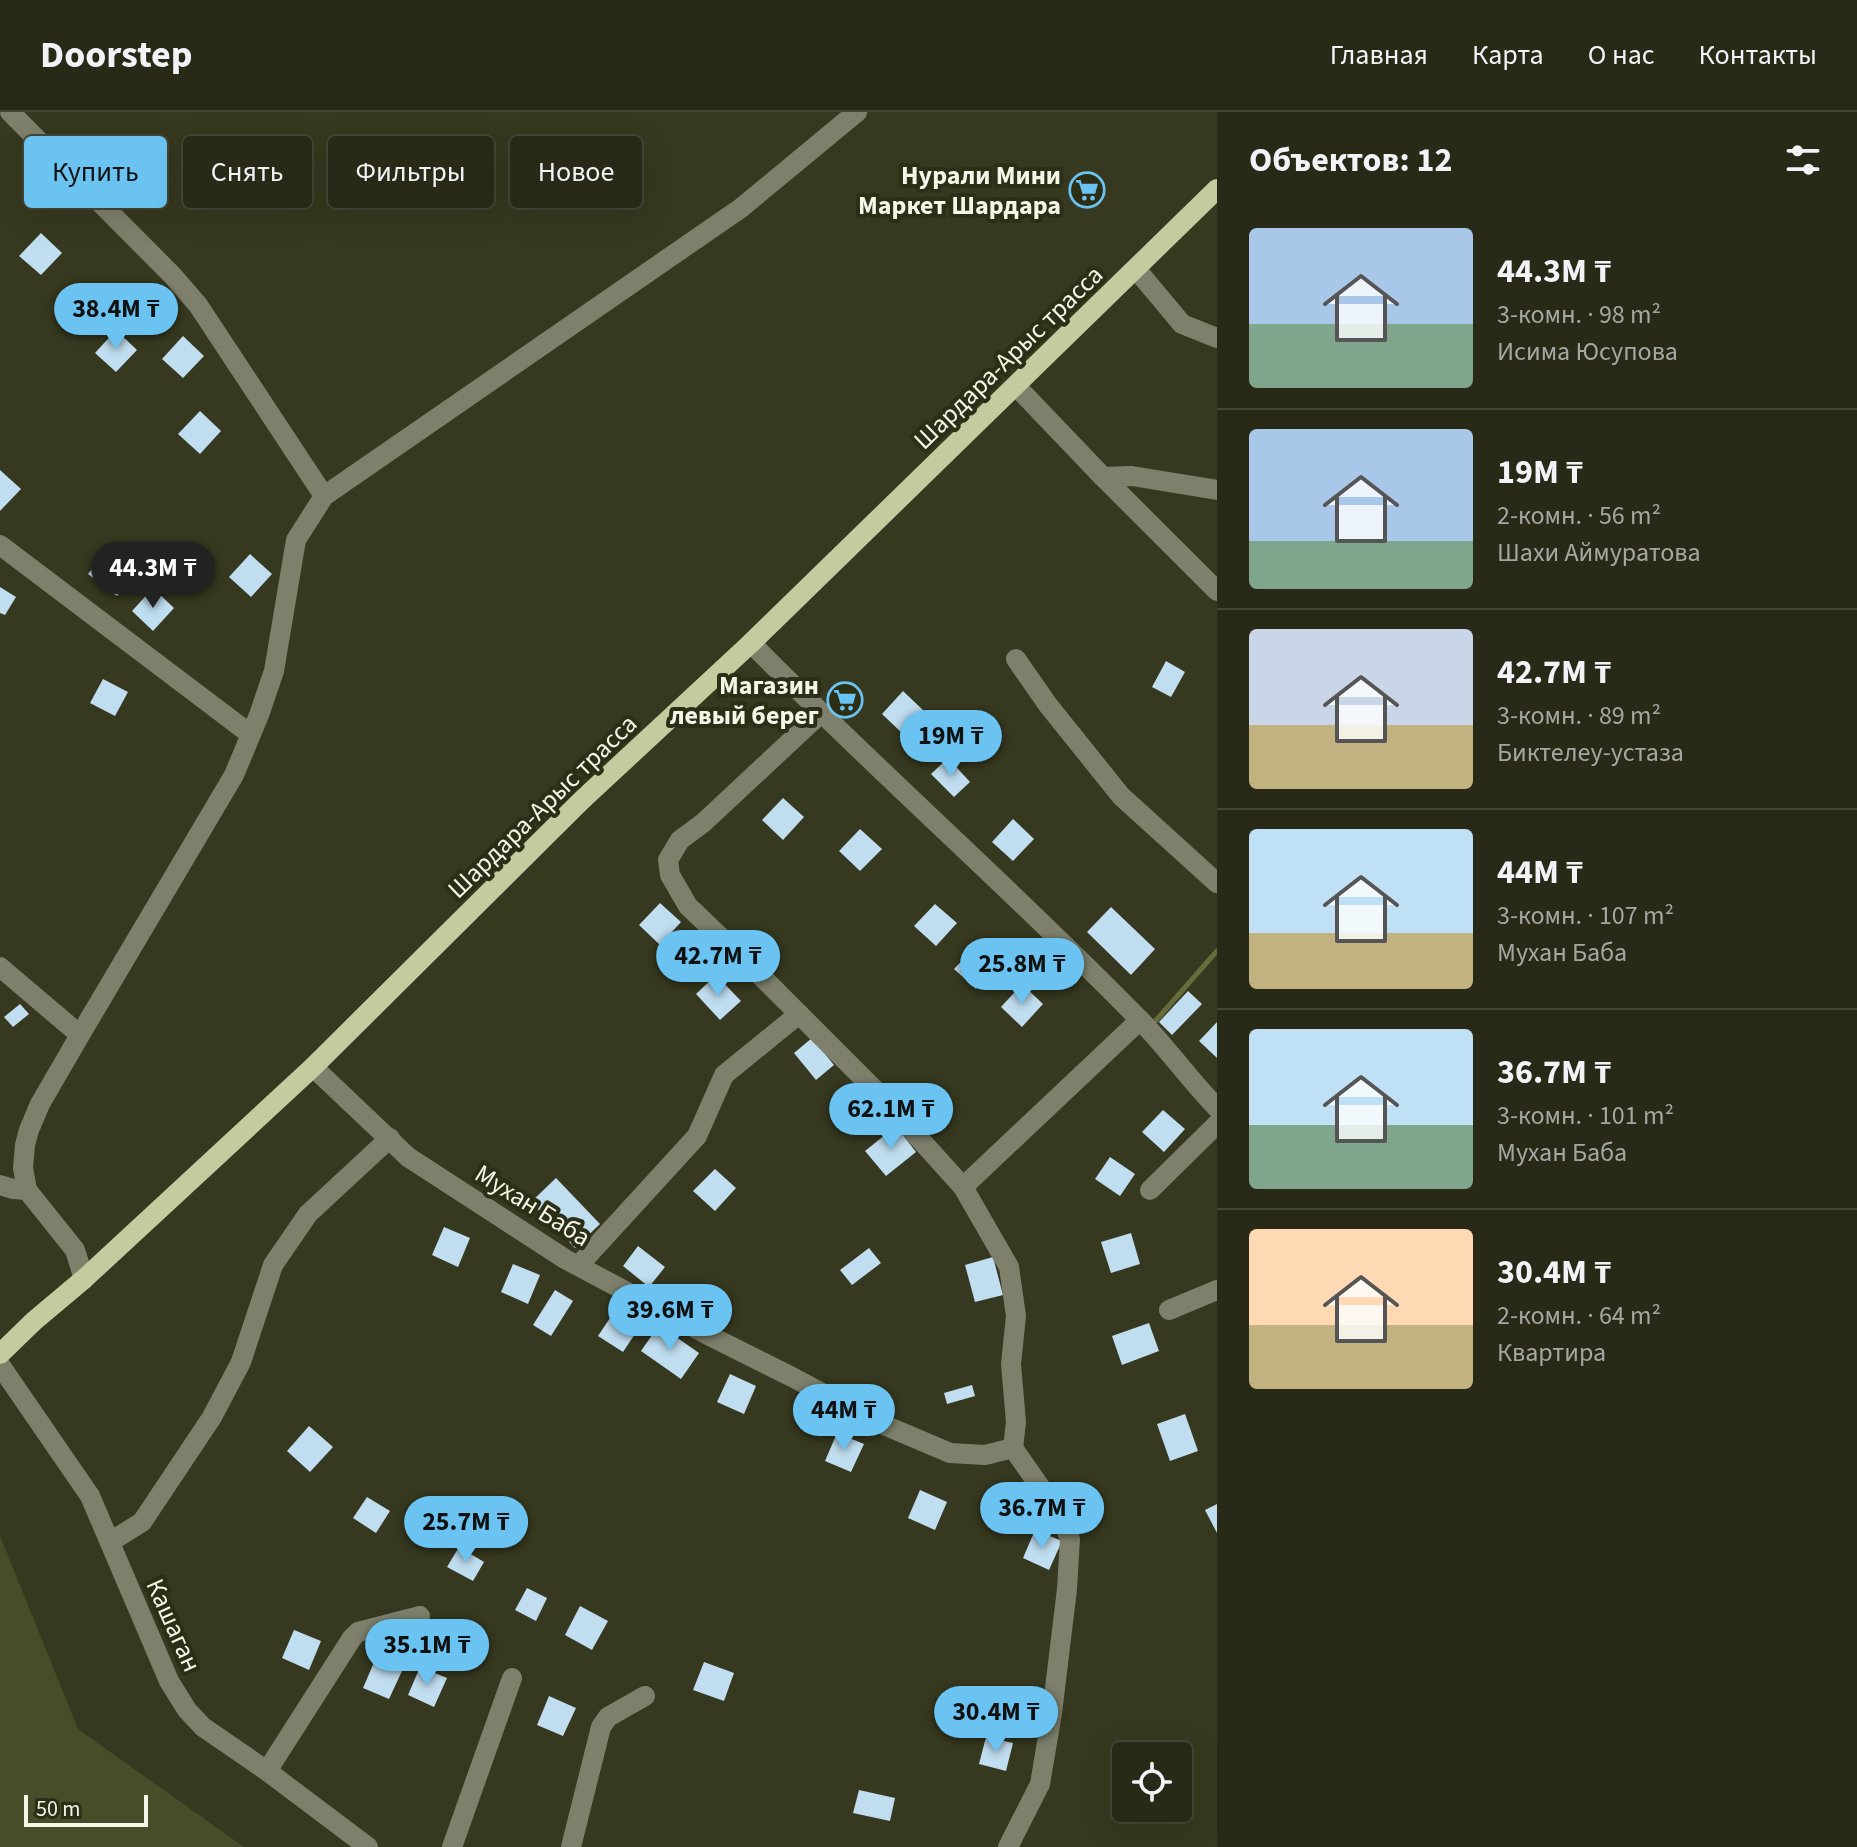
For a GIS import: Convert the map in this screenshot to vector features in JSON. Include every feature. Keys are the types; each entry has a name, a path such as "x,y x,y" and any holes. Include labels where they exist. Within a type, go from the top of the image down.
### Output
{"main road":[{"name":"Шардара-Арыс трасса","path":"0,1354 313,1067 582,800 751,643 1217,189"}],"street":[{"path":"10,112 198,305 324,496"},
{"path":"84,1279 75,1250 27,1190 23,1168 29,1130 40,1104 234,775 274,671 296,540 324,496 741,208 857,112"},
{"path":"1136,269 1182,324 1217,338"},
{"path":"1016,386 1217,591"},
{"path":"1103,477 1132,476 1217,490"},
{"path":"0,545 250,734"},
{"path":"751,643 1140,1020 1217,1108"},
{"path":"1016,659 1048,705 1121,796 1217,883"},
{"path":"821,713 703,823 680,840 668,860 670,875 688,906 880,1095 963,1187 1009,1267 1016,1316 1011,1364 1016,1422 1013,1448 1061,1517 1070,1539 1058,1666 1040,1784 1008,1847"},
{"path":"0,967 80,1035"},
{"path":"579,1265 697,1136 724,1075 799,1014"},
{"path":"963,1187 1140,1020"},
{"name":"Мухан Баба","path":"313,1067 408,1157 565,1259 877,1422 950,1453 985,1455 1013,1448"},
{"path":"1150,1190 1217,1124"},
{"path":"110,1542 142,1522 212,1417 241,1362 273,1265 308,1214 390,1138"},
{"path":"0,1185 27,1190"},
{"path":"1169,1310 1217,1290"},
{"name":"Кашаган","path":"0,1365 90,1496 169,1681 187,1710 203,1727 368,1847"},
{"path":"267,1771 352,1638 358,1632 420,1616"},
{"path":"452,1847 512,1678"},
{"path":"571,1847 601,1727 608,1717 645,1696"}],"green space":[{"path":"0,1536 78,1729 244,1847 0,1847"}],"building":[{"path":"41,233 62,253 41,275 19,256"},
{"path":"116,330 137,350 116,372 95,353"},
{"path":"183,336 204,356 183,378 162,359"},
{"path":"200,411 221,431 200,454 178,434"},
{"path":"0,470 21,489 0,511"},
{"path":"250,554 272,574 251,597 229,577"},
{"path":"102,557 130,579 117,596 88,574"},
{"path":"0,587 16,597 5,615 0,613"},
{"path":"153,588 174,608 153,631 132,611"},
{"path":"1166,661 1185,672 1171,697 1152,687"},
{"path":"103,679 128,692 115,716 90,703"},
{"path":"903,691 924,711 903,734 882,714"},
{"path":"948,758 970,782 954,797 931,774"},
{"path":"783,798 804,817 783,840 762,820"},
{"path":"1013,819 1034,839 1013,861 992,842"},
{"path":"860,829 882,849 860,871 839,851"},
{"path":"660,903 681,922 660,945 639,925"},
{"path":"935,904 957,923 936,946 914,926"},
{"path":"1111,907 1155,949 1131,975 1087,932"},
{"path":"976,946 997,966 976,989 954,969"},
{"path":"716,975 741,1001 720,1020 696,994"},
{"path":"1022,984 1043,1004 1022,1027 1001,1007"},
{"path":"1188,991 1202,1004 1172,1035 1159,1022"},
{"path":"20,1004 29,1014 13,1027 4,1017"},
{"path":"1217,1022 1217,1058 1199,1041"},
{"path":"812,1038 834,1065 816,1080 794,1053"},
{"path":"1163,1110 1185,1129 1164,1152 1142,1132"},
{"path":"896,1126 916,1152 886,1176 865,1151"},
{"path":"1110,1157 1135,1174 1120,1196 1095,1179"},
{"path":"715,1169 736,1188 715,1211 693,1191"},
{"path":"556,1178 600,1224 575,1248 531,1202"},
{"path":"444,1227 470,1238 458,1267 432,1255"},
{"path":"1131,1233 1140,1264 1111,1273 1101,1242"},
{"path":"638,1246 665,1267 649,1287 623,1266"},
{"path":"869,1248 881,1263 852,1285 840,1270"},
{"path":"993,1257 1003,1295 975,1302 965,1265"},
{"path":"513,1264 540,1275 528,1304 501,1292"},
{"path":"555,1290 573,1301 551,1336 533,1325"},
{"path":"616,1309 641,1325 623,1352 598,1336"},
{"path":"1149,1323 1159,1351 1122,1365 1112,1336"},
{"path":"659,1325 699,1353 681,1379 641,1351"},
{"path":"730,1374 756,1386 744,1414 717,1402"},
{"path":"972,1385 975,1396 947,1404 944,1393"},
{"path":"1185,1414 1198,1451 1170,1461 1157,1424"},
{"path":"309,1426 333,1447 310,1472 287,1451"},
{"path":"837,1433 864,1444 851,1472 825,1461"},
{"path":"920,1490 947,1502 935,1530 908,1518"},
{"path":"367,1497 390,1511 376,1533 353,1518"},
{"path":"1217,1504 1217,1533 1205,1510"},
{"path":"1035,1530 1062,1541 1049,1570 1023,1558"},
{"path":"459,1547 484,1562 473,1581 447,1567"},
{"path":"527,1588 547,1598 536,1621 515,1610"},
{"path":"580,1606 608,1621 592,1650 565,1635"},
{"path":"294,1630 321,1641 309,1670 282,1658"},
{"path":"375,1660 402,1671 389,1699 363,1688"},
{"path":"704,1662 734,1673 724,1701 693,1690"},
{"path":"420,1667 447,1678 434,1707 408,1695"},
{"path":"549,1696 576,1708 563,1736 537,1725"},
{"path":"986,1737 1013,1743 1006,1771 979,1764"},
{"path":"859,1790 895,1798 890,1821 853,1813"}],"waterway":[{"path":"1151,1026 1217,951"}],"place":[{"name":"Нурали Мини Маркет Шардара","path":"1087,190"},
{"name":"Магазин левый берег","path":"845,700"}]}
